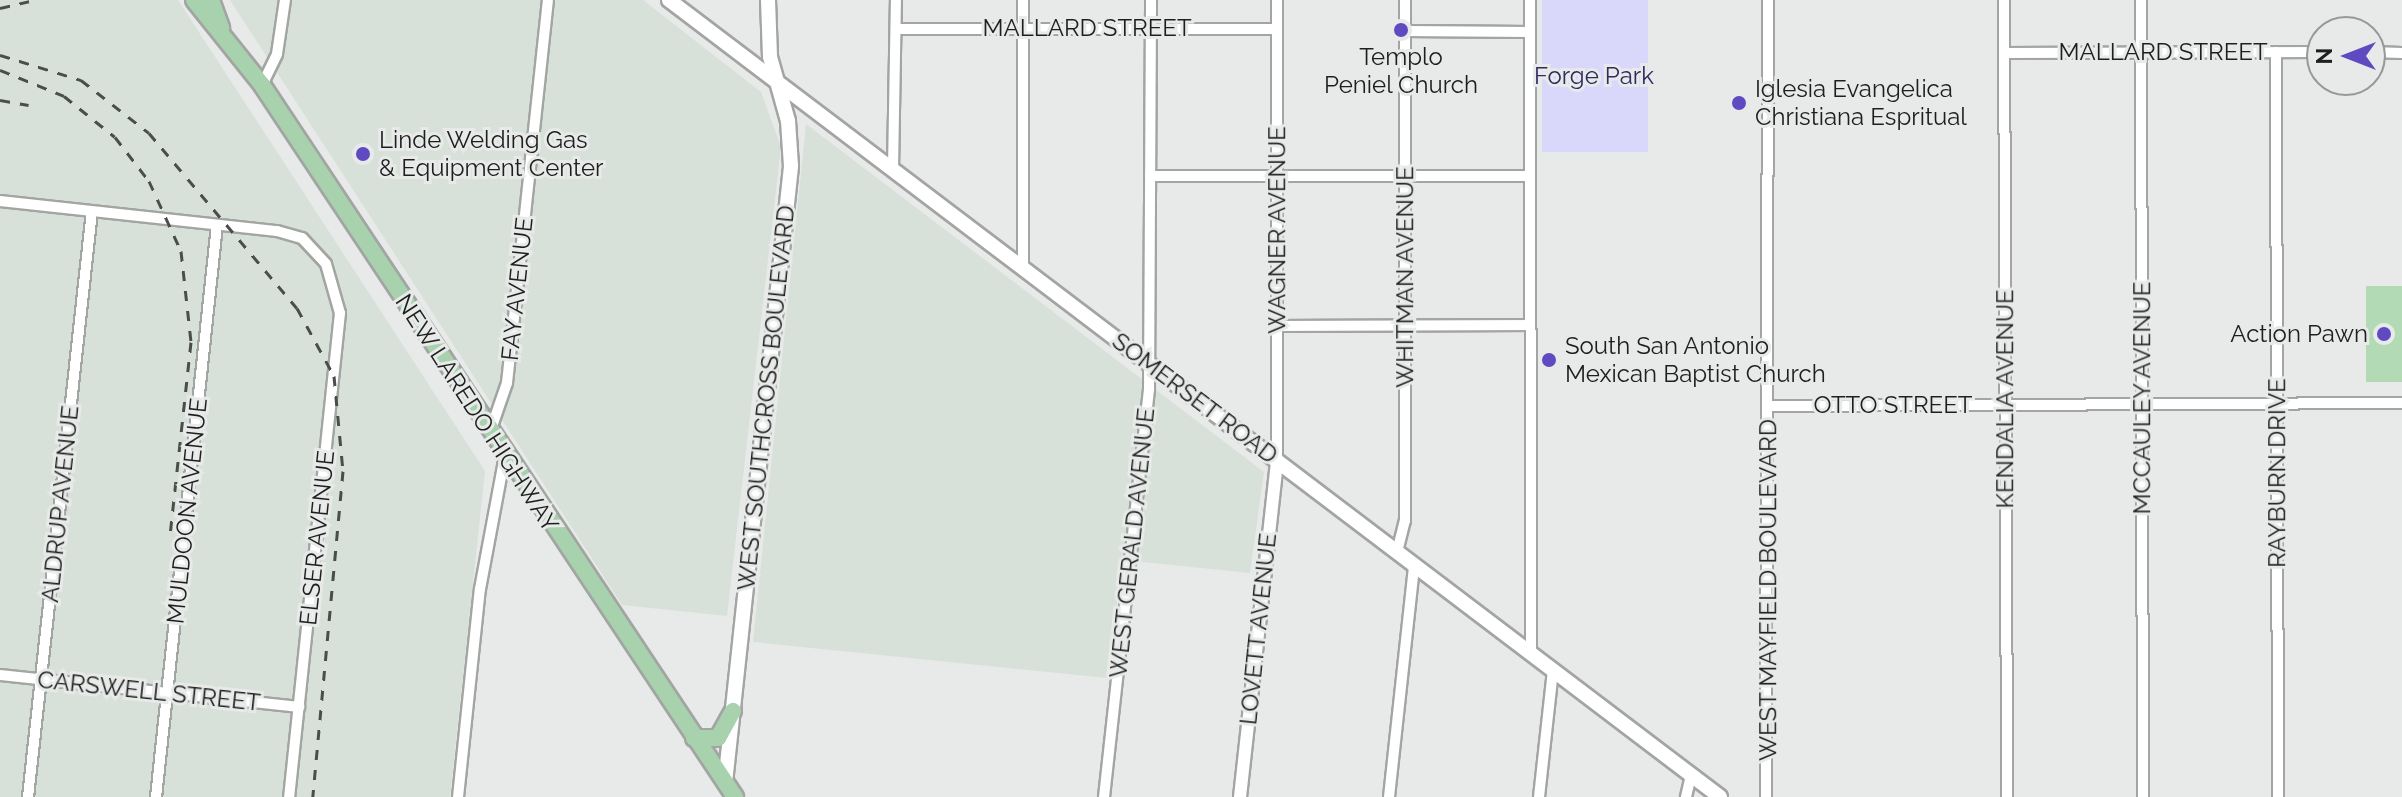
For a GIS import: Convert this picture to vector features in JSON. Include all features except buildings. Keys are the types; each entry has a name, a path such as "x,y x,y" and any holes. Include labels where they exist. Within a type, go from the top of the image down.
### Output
{"main road":[{"name":"NEW LAREDO HIGHWAY","path":"194,0 221,28 262,85 728,792"},
{"name":"NEW LAREDO HIGHWAY","path":"211,0 221,28"},
{"name":"SOMERSET ROAD","path":"669,0 1720,797"},
{"name":"WEST SOUTHCROSS BOULEVARD","path":"728,792 733,711 790,172 791,135 776,80 768,0"},
{"path":"694,738 718,738 733,711"}],"street":[{"path":"262,85 281,38 285,0"},
{"name":"FAY AVENUE","path":"490,432 507,383 548,0"},
{"path":"893,169 896,0"},
{"path":"1023,0 1023,268"},
{"name":"WEST GERALD AVENUE","path":"1104,797 1149,364 1151,0"},
{"name":"WAGNER AVENUE","path":"1277,0 1277,461"},
{"name":"WHITMAN AVENUE","path":"1397,552 1405,521 1405,0"},
{"path":"1530,0 1531,654"},
{"name":"WEST MAYFIELD BOULEVARD","path":"1766,797 1768,0"},
{"name":"KENDALIA AVENUE","path":"2004,0 2007,797"},
{"name":"MCCAULEY AVENUE","path":"2141,0 2143,797"},
{"name":"MALLARD STREET","path":"896,29 1277,29"},
{"path":"1405,31 1530,32"},
{"name":"RAYBURN DRIVE","path":"2276,52 2278,797"},
{"name":"MALLARD STREET","path":"2004,53 2306,52"},
{"path":"1150,176 1530,176"},
{"path":"0,201 217,225"},
{"name":"ALDRUP AVENUE","path":"28,797 92,211"},
{"name":"ELSER AVENUE","path":"217,225 302,238 333,280 340,313 289,797"},
{"name":"MULDOON AVENUE","path":"156,797 217,225"},
{"path":"1277,326 1530,325"},
{"name":"OTTO STREET","path":"1769,406 2402,403"},
{"path":"458,797 480,589 505,455"},
{"name":"LOVETT AVENUE","path":"1240,797 1277,461"},
{"path":"1389,797 1414,565"},
{"path":"1539,797 1553,670"},
{"name":"CARSWELL STREET","path":"0,675 299,707"},
{"path":"1686,797 1691,775"}],"shaded area":[{"path":"0,0 178,0 485,471 450,797 0,797"},
{"path":"230,0 643,0 761,92 781,147 727,616 622,605"},
{"path":"806,124 1264,472 1250,573 1123,560 1107,678 753,642"}],"green space":[{"name":"Forge Park","path":"1542,0 1648,0 1648,152 1542,152"}],"railway":[{"path":"0,8 34,0"},
{"path":"0,55 81,80 149,133 297,308 334,376 343,471 313,797"},
{"path":"0,70 64,96 115,137 149,181 181,251 191,342 170,534"},
{"path":"0,100 29,105"}],"place":[{"name":"Templo Peniel Church","path":"1401,30"},
{"name":"Iglesia Evangelica Christiana Espritual","path":"1739,103"},
{"name":"Linde Welding Gas & Equipment Center","path":"363,154"},
{"name":"Action Pawn","path":"2384,334"},
{"name":"South San Antonio Mexican Baptist Church","path":"1549,360"}]}
